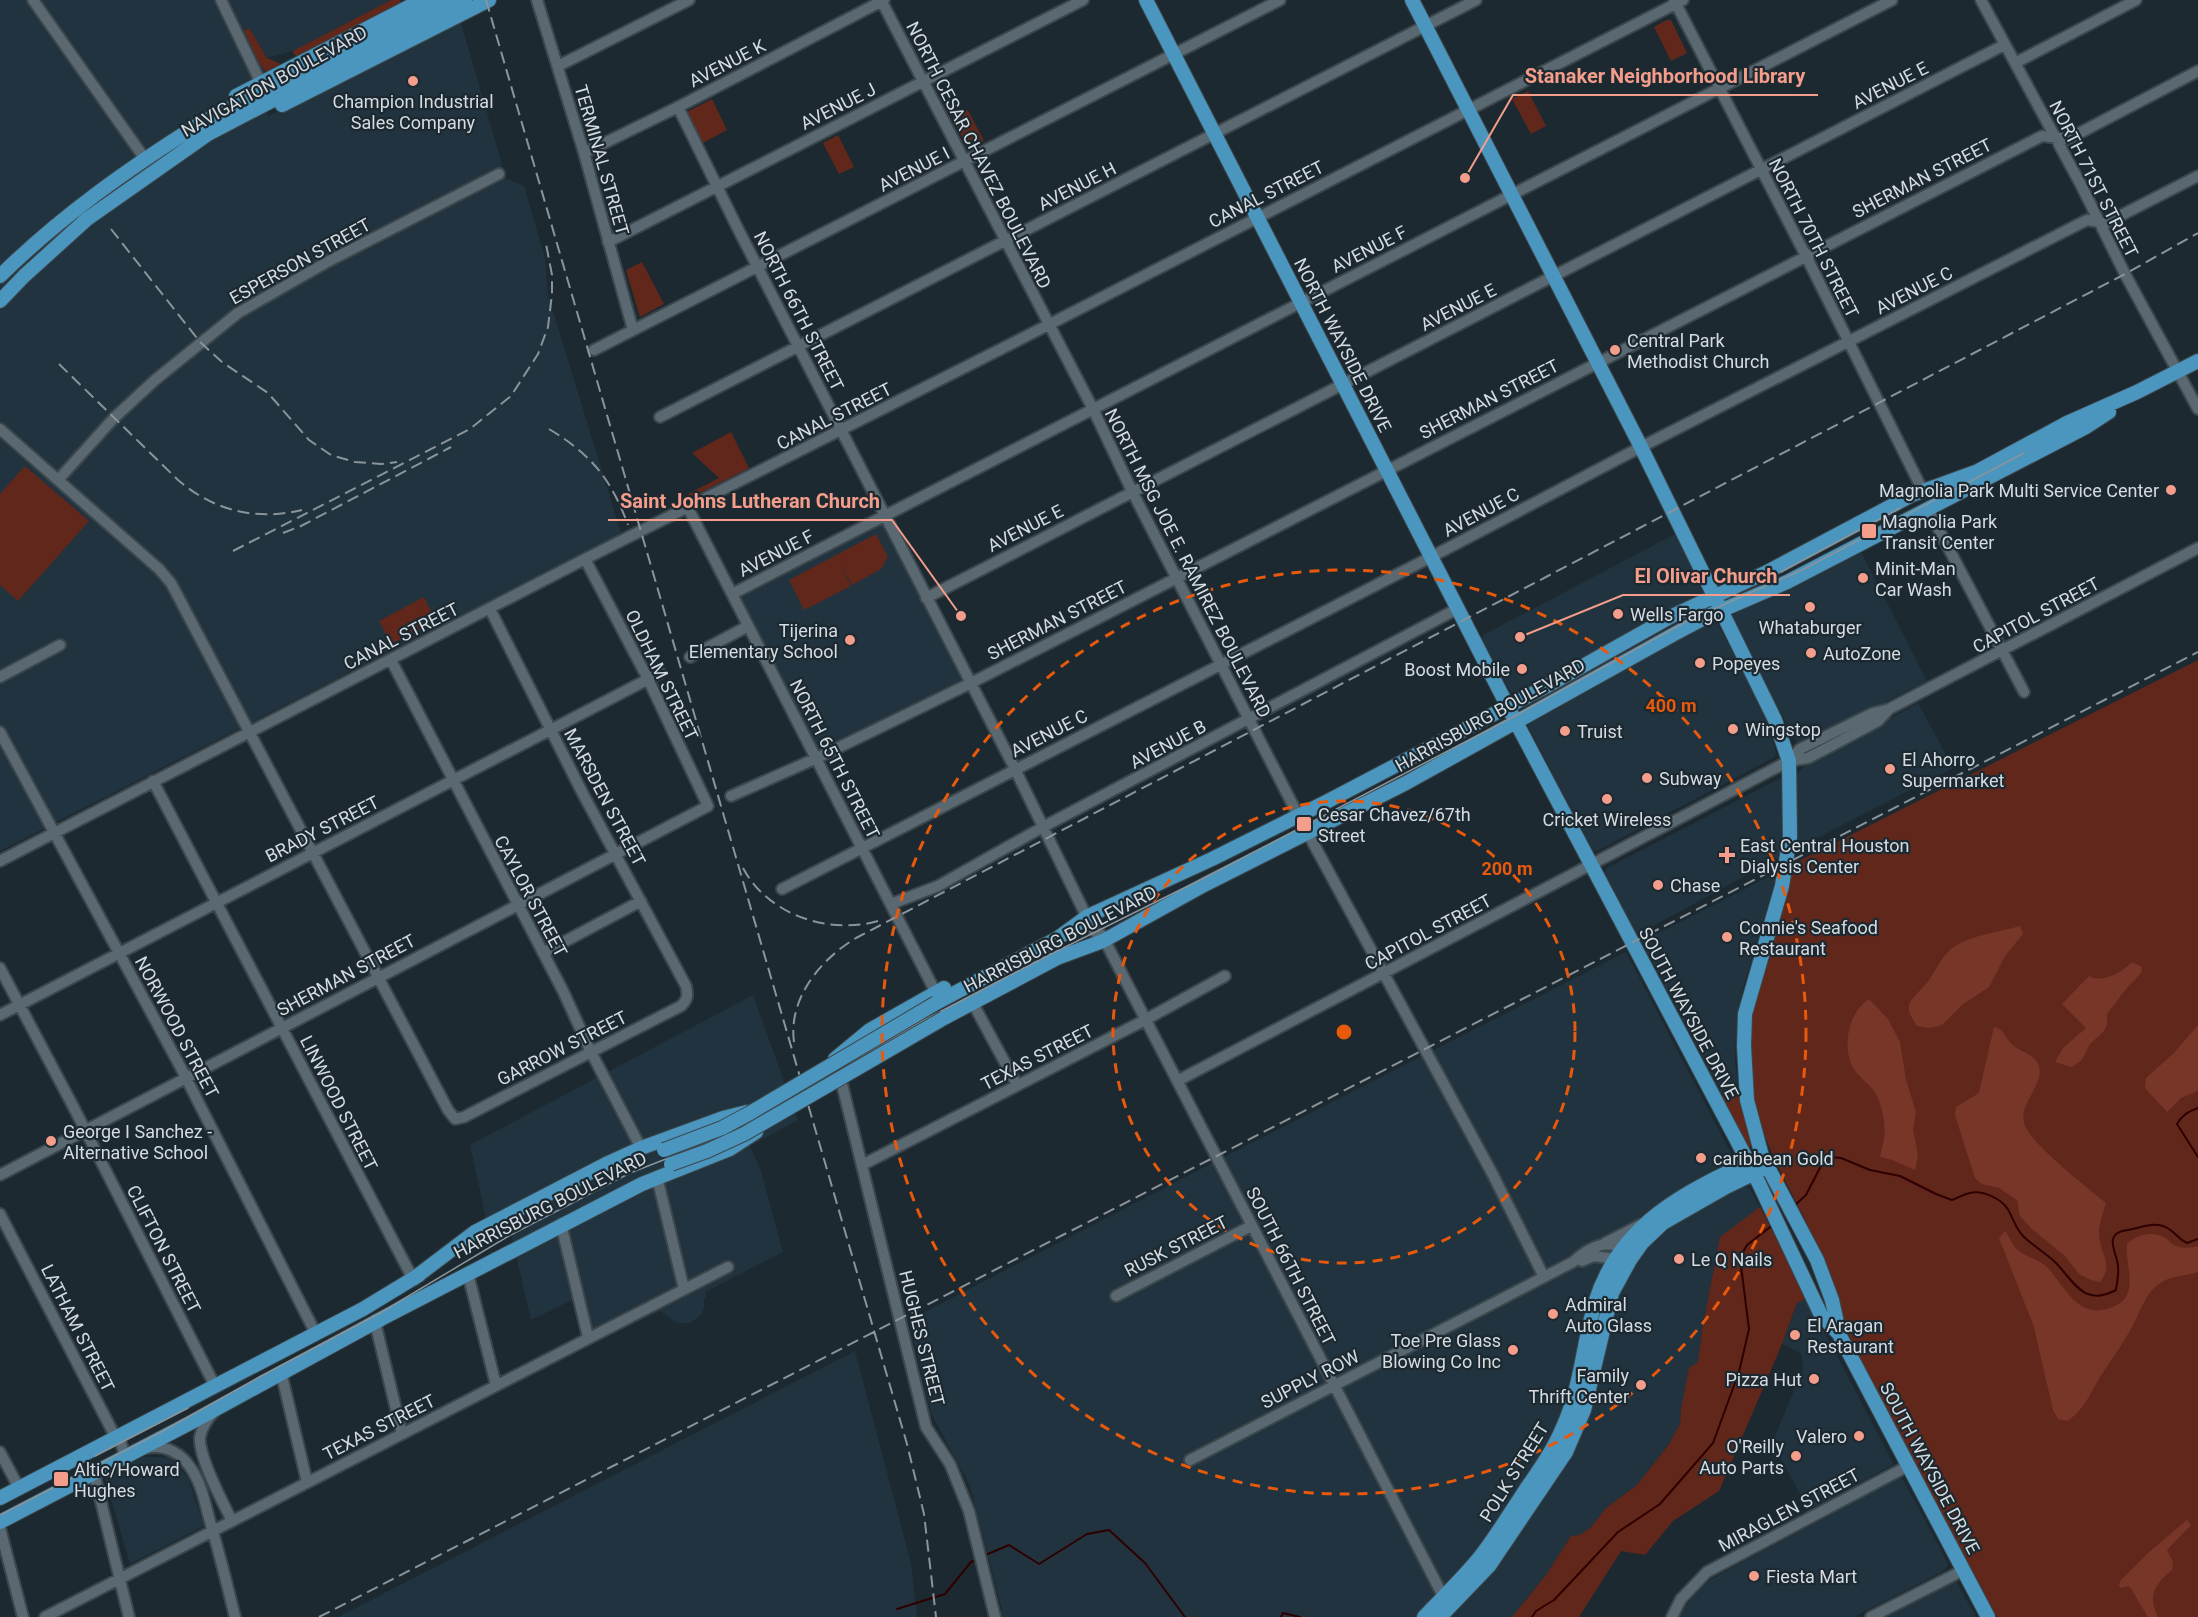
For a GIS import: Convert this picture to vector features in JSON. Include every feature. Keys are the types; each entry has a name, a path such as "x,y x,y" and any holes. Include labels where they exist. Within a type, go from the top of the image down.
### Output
{"main road":[{"path":"205,129 236,96 422,0"},
{"name":"NAVIGATION BOULEVARD","path":"0,276 66,216 145,159 351,53 444,0"},
{"name":"NAVIGATION BOULEVARD","path":"351,53 465,0"},
{"path":"205,129 251,121 489,0"},
{"name":"NORTH WAYSIDE DRIVE","path":"1146,0 1508,707"},
{"name":"SOUTH WAYSIDE DRIVE","path":"1412,0 1641,447 1775,720 1789,761 1790,837 1782,886 1744,1014 1747,1100 1765,1161 1817,1260 1828,1290 1840,1336 1988,1617"},
{"name":"NAVIGATION BOULEVARD","path":"0,301 87,219 158,169 205,129"},
{"path":"145,159 158,169"},
{"name":"HARRISBURG BOULEVARD","path":"0,1498 363,1309 500,1227 622,1166 722,1128 936,998 1058,939 1088,916 1212,859 1508,707 1672,616 1767,572 1911,495 1978,471 2067,423 2138,392 2198,361"},
{"name":"HARRISBURG BOULEVARD","path":"0,1522 375,1322 509,1243 633,1179 717,1147 744,1134 944,1017 1057,958 1103,940 1204,885 1406,783 1676,633 1787,582 2086,427 2138,392"},
{"name":"SOUTH WAYSIDE DRIVE","path":"1508,707 1751,1168 1821,1315 1840,1336"},
{"path":"375,1322 561,1224 657,1177 721,1153 753,1135 784,1103 840,1075 871,1064 1054,968 1077,952"},
{"path":"413,1279 460,1242 492,1222 608,1163 641,1148 723,1118 761,1107 802,1085 870,1030 936,998"},
{"path":"742,1113 753,1135"},
{"name":"POLK STREET","path":"1424,1617 1489,1566 1555,1468 1574,1435 1583,1389 1622,1256 1645,1223 1683,1194 1765,1161"},
{"name":"POLK STREET","path":"1622,1256 1642,1244 1663,1223 1726,1187 1751,1168"},
{"name":"POLK STREET","path":"1440,1617 1448,1600"}],"street":[{"path":"33,0 145,159"},
{"path":"221,0 261,83"},
{"name":"TERMINAL STREET","path":"537,0 584,153 633,330"},
{"path":"558,66 689,0"},
{"name":"NORTH CESAR CHAVEZ BOULEVARD","path":"882,0 1048,325"},
{"name":"AVENUE K","path":"584,153 678,107 882,0"},
{"name":"AVENUE J","path":"608,242 1083,0"},
{"name":"AVENUE I","path":"594,350 1280,0"},
{"name":"AVENUE H","path":"660,417 1476,0"},
{"name":"AVENUE F","path":"732,594 1892,0"},
{"name":"NORTH 71ST STREET","path":"1981,0 2198,409"},
{"path":"2015,63 2136,0"},
{"name":"NORTH 70TH STREET","path":"1678,1 1923,491"},
{"name":"CANAL STREET","path":"0,861 585,559 1048,325 1678,1"},
{"name":"AVENUE E","path":"926,598 2004,45"},
{"name":"SHERMAN STREET","path":"731,796 817,758 971,683 2042,136 2067,139 2198,71"},
{"name":"NORTH 66TH STREET","path":"678,107 1088,916"},
{"name":"ESPERSON STREET","path":"58,480 114,418 155,380 238,314 329,261 499,174"},
{"name":"AVENUE C","path":"782,889 2087,220 2106,223 2198,176"},
{"name":"NORTH MSG JOE E. RAMIREZ BOULEVARD","path":"1048,325 1093,409 1132,491 1298,815 1491,1173 1544,1277"},
{"path":"0,429 159,569 171,584 378,977"},
{"name":"NORTH 65TH STREET","path":"688,508 863,848 936,998"},
{"path":"1928,509 2024,692"},
{"name":"CAPITOL STREET","path":"1178,1081 1789,761 1800,748 1874,713 1889,709 2198,548"},
{"name":"OLDHAM STREET","path":"585,559 648,679 708,806"},
{"name":"MARSDEN STREET","path":"490,609 550,730 686,986 688,994 686,1001"},
{"name":"AVENUE B","path":"891,904 938,886 1043,827 1457,609"},
{"path":"690,657 748,626"},
{"path":"0,677 60,645"},
{"name":"CAYLOR STREET","path":"391,660 641,1148"},
{"name":"BRADY STREET","path":"0,1015 660,673"},
{"name":"NORWOOD STREET","path":"0,732 186,1077 316,1334"},
{"name":"LINWOOD STREET","path":"153,782 413,1279"},
{"name":"SHERMAN STREET","path":"0,1175 708,806"},
{"path":"543,953 641,901"},
{"name":"SOUTH 66TH STREET","path":"1088,916 1178,1081 1251,1226 1448,1600"},
{"name":"CLIFTON STREET","path":"0,968 215,1386"},
{"name":"TEXAS STREET","path":"862,1165 1145,1020 1226,975"},
{"name":"GARROW STREET","path":"378,977 455,1119 464,1117 681,1006 686,1001"},
{"path":"976,1009 1017,1085"},
{"name":"HUGHES STREET","path":"834,1060 840,1075 926,1427 950,1464 969,1511 995,1617"},
{"path":"657,1177 684,1288"},
{"name":"LATHAM STREET","path":"0,1214 116,1438 131,1454"},
{"name":"SUPPLY ROW","path":"1190,1460 1645,1223"},
{"path":"561,1224 588,1337"},
{"name":"RUSK STREET","path":"1116,1296 1251,1226"},
{"path":"1602,1244 1611,1244 1622,1256"},
{"name":"SUPPLY ROW","path":"1573,1262 1594,1256 1622,1256"},
{"name":"TEXAS STREET","path":"45,1617 728,1267"},
{"path":"468,1274 496,1385"},
{"path":"375,1322 402,1434"},
{"path":"281,1372 306,1482"},
{"path":"220,1406 206,1421 200,1436 201,1451 232,1521"},
{"path":"131,1454 156,1446 165,1447 180,1456 192,1470 213,1531 235,1617"},
{"path":"0,1452 19,1488"},
{"name":"MIRAGLEN STREET","path":"1672,1617 1681,1599 1707,1572 1908,1466"},
{"path":"94,1473 129,1617"},
{"path":"0,1528 23,1617"},
{"path":"1870,1617 1964,1570"}],"shaded area":[{"path":"0,0 391,0 293,51 267,58 249,29 244,31 259,63 266,72 254,78 268,116 461,23 506,178 524,186 545,258 548,295 621,533 0,851"},
{"path":"391,0 400,0 401,6 298,58 293,53 293,51"},
{"path":"1671,20 1687,53 1671,61 1654,27"},
{"path":"249,28 267,58 281,64 266,72 259,63 244,31"},
{"path":"1528,91 1546,126 1531,134 1512,99"},
{"path":"712,99 727,130 703,143 687,112"},
{"path":"968,110 984,141 968,149 952,118"},
{"path":"838,135 854,167 839,174 823,143"},
{"path":"642,262 664,304 640,317 626,270"},
{"path":"731,432 749,468 690,498 688,494 719,478 692,453"},
{"path":"25,466 89,521 18,601 0,585 0,494"},
{"name":"Tijerina Elementary School","path":"883,522 962,682 819,752 738,597"},
{"path":"876,534 888,557 881,569 852,585 841,565 851,586 804,610 789,580"},
{"path":"1675,534 1706,595 1516,696 1510,692 1482,639 1483,635"},
{"path":"1859,548 1927,681 1803,743 1797,743 1735,626 1732,616 1737,609"},
{"path":"424,597 436,621 391,644 379,621"},
{"path":"1715,619 1760,702 1771,735 1775,757 1597,851 1593,851 1526,723"},
{"path":"2198,660 2198,1617 1997,1617 1852,1344 1822,1257 1764,1135 1751,1088 1748,1063 1752,1015 1757,989 1795,863"},
{"path":"1918,703 1953,768 1794,850 1797,825 1794,786 1796,775 1806,765"},
{"path":"1781,778 1784,830 1780,857 1635,936 1604,874 1607,868"},
{"path":"1778,872 1743,988 1737,1021 1735,1058 1738,1087 1721,1096 1641,942"},
{"path":"2020,926 2023,934 2005,956 1989,987 1963,1004 1942,1025 1930,1028 1917,1026 1910,1012 1910,1003 1950,950 1964,941"},
{"path":"1626,952 1734,1159 1729,1166 1616,1249 1561,1422 1582,1426 1612,1306 1637,1257 1660,1233 1742,1184 1750,1189 1760,1207 1720,1237 1698,1362 1681,1409 1680,1424 1669,1444 1637,1485 1606,1508 1592,1526 1580,1535 1571,1536 1546,1575 1512,1617 991,1617 1002,1610 970,1486 931,1413 909,1320"},
{"path":"2132,962 2142,967 2141,973 2107,1014 2107,1025 2090,1044 2082,1060 2072,1067 2055,1062 2063,1048 2086,1028 2062,1004 2089,976 2106,978 2123,970"},
{"path":"753,995 798,1120 750,1146 760,1168 783,1252 705,1292 706,1297 701,1315 690,1323 677,1323 660,1311 584,1347 572,1300 531,1320 505,1207 486,1218 470,1145"},
{"path":"1869,999 1888,1019 1900,1042 1906,1080 1916,1112 1913,1130 1918,1155 1915,1170 1880,1157 1885,1128 1881,1107 1876,1093 1852,1066 1849,1057 1848,1039 1852,1020 1856,1012"},
{"path":"2198,1025 2198,1091 2181,1098 2167,1112 2145,1088 2146,1078 2174,1053"},
{"path":"1994,1027 2000,1029 2014,1046 2035,1059 2040,1069 2037,1084 2023,1115 2028,1132 2060,1165 2106,1203 2099,1232 2106,1260 2106,1270 2100,1282 2079,1274 2065,1256 2032,1229 2020,1216 2017,1200 1999,1188 1982,1184 1975,1178 1955,1115 1956,1107 1979,1093"},
{"path":"1738,1087 1752,1146 1748,1148 1721,1096"},
{"path":"1760,1207 1807,1298 1797,1303 1782,1344 1719,1491 1673,1521 1645,1555 1621,1551 1579,1617 1512,1617 1546,1575 1571,1536 1580,1535 1592,1526 1606,1508 1637,1485 1669,1444 1680,1424 1689,1368 1698,1362 1720,1237"},
{"path":"2005,1231 2016,1248 2024,1255 2046,1266 2080,1305 2098,1310 2117,1305 2127,1295 2130,1276 2127,1244 2131,1241 2151,1234 2162,1236 2180,1247 2198,1246 2198,1272 2169,1279 2154,1288 2086,1401 2067,1421 2058,1419 2053,1410 2034,1327 1999,1238"},
{"path":"1807,1298 1893,1463 1809,1510 1772,1443 1803,1369 1801,1353 1782,1344 1797,1303"},
{"path":"855,1351 911,1563 917,1617 338,1617"},
{"path":"138,1457 170,1457 188,1478 204,1526 130,1564 104,1475"},
{"path":"1899,1478 1904,1481 1946,1560 1948,1565 1945,1570 1854,1617 1679,1617 1695,1593 1713,1578"},
{"path":"2187,1520 2191,1525 2167,1550 2173,1562 2172,1570 2161,1580 2154,1591 2153,1602 2158,1617 2148,1617 2130,1587 2121,1588 2120,1581 2148,1553"},
{"path":"1956,1581 1976,1617 1886,1617 1953,1582"}],"waterway":[{"path":"2198,1108 2186,1114 2177,1124 2198,1157"},
{"path":"1794,1206 1806,1195 1823,1162 1832,1157 1841,1158 1870,1170 1900,1176 1952,1200 1975,1192 1985,1194 2004,1204 2023,1236 2056,1263 2075,1285 2088,1294 2096,1296 2116,1290 2118,1264 2113,1242 2115,1235 2119,1232 2148,1225 2159,1225 2169,1229 2187,1243 2198,1239"},
{"path":"1532,1617 1536,1611 1554,1600 1618,1532 1660,1504 1713,1443 1739,1372 1749,1329 1741,1266 1743,1252 1747,1245 1774,1224"},
{"path":"983,1556 1009,1545 1039,1564 1087,1534 1109,1530 1145,1563 1185,1617"},
{"path":"897,1609 945,1594 971,1562 978,1559"},
{"path":"1281,1617 1283,1613 1300,1617"}],"tram line":[{"path":"0,1515 161,1432 380,1313 507,1237 630,1173 725,1136 922,1021 1513,717 1687,621 1804,569 2024,453"},
{"path":"1781,572 1900,508"},
{"path":"95,1456 188,1408"}],"railway":[{"path":"486,0 907,1444 924,1514 936,1617"},
{"path":"111,229 200,342 222,362 268,393 309,440 331,455 355,462 381,464 397,462"},
{"path":"794,1042 796,1010 810,981 831,957 856,938 2125,274 2198,233"},
{"path":"233,551 470,429 511,396 538,354 548,327 552,275 546,244"},
{"path":"59,364 192,491 221,506 252,514 302,510"},
{"path":"549,429 577,448 598,470 615,494 628,525"},
{"path":"283,533 301,526 451,447"},
{"path":"319,1617 2198,652"},
{"path":"743,868 768,898 801,917 820,923 840,925 859,925 878,921"}],"place":[{"name":"Champion Industrial Sales Company","path":"413,81"},
{"name":"Stanaker Neighborhood Library","path":"1465,178"},
{"name":"Central Park Methodist Church","path":"1615,350"},
{"name":"Magnolia Park Multi Service Center","path":"2171,490"},
{"name":"Magnolia Park Transit Center","path":"1869,531"},
{"name":"Minit-Man Car Wash","path":"1863,578"},
{"name":"Whataburger","path":"1810,607"},
{"name":"Wells Fargo","path":"1618,614"},
{"name":"Saint Johns Lutheran Church","path":"961,616"},
{"name":"El Olivar Church","path":"1520,637"},
{"name":"Tijerina Elementary School","path":"850,640"},
{"name":"AutoZone","path":"1811,653"},
{"name":"Popeyes","path":"1700,663"},
{"name":"Boost Mobile","path":"1522,669"},
{"name":"Wingstop","path":"1733,729"},
{"name":"Truist","path":"1565,731"},
{"name":"El Ahorro Supermarket","path":"1890,769"},
{"name":"Subway","path":"1647,778"},
{"name":"Cricket Wireless","path":"1607,799"},
{"name":"Cesar Chavez/67th Street","path":"1304,824"},
{"name":"East Central Houston Dialysis Center","path":"1727,855"},
{"name":"Chase","path":"1658,885"},
{"name":"Connie's Seafood Restaurant","path":"1727,937"},
{"name":"George I Sanchez - Alternative School","path":"51,1141"},
{"name":"caribbean Gold","path":"1701,1158"},
{"name":"Le Q Nails","path":"1679,1259"},
{"name":"Admiral Auto Glass","path":"1553,1314"},
{"name":"El Aragan Restaurant","path":"1795,1335"},
{"name":"Toe Pre Glass Blowing Co Inc","path":"1513,1350"},
{"name":"Pizza Hut","path":"1814,1379"},
{"name":"Family Thrift Center","path":"1641,1385"},
{"name":"Valero","path":"1859,1436"},
{"name":"O'Reilly Auto Parts","path":"1796,1456"},
{"name":"Altic/Howard Hughes","path":"61,1479"},
{"name":"Fiesta Mart","path":"1754,1576"}]}
